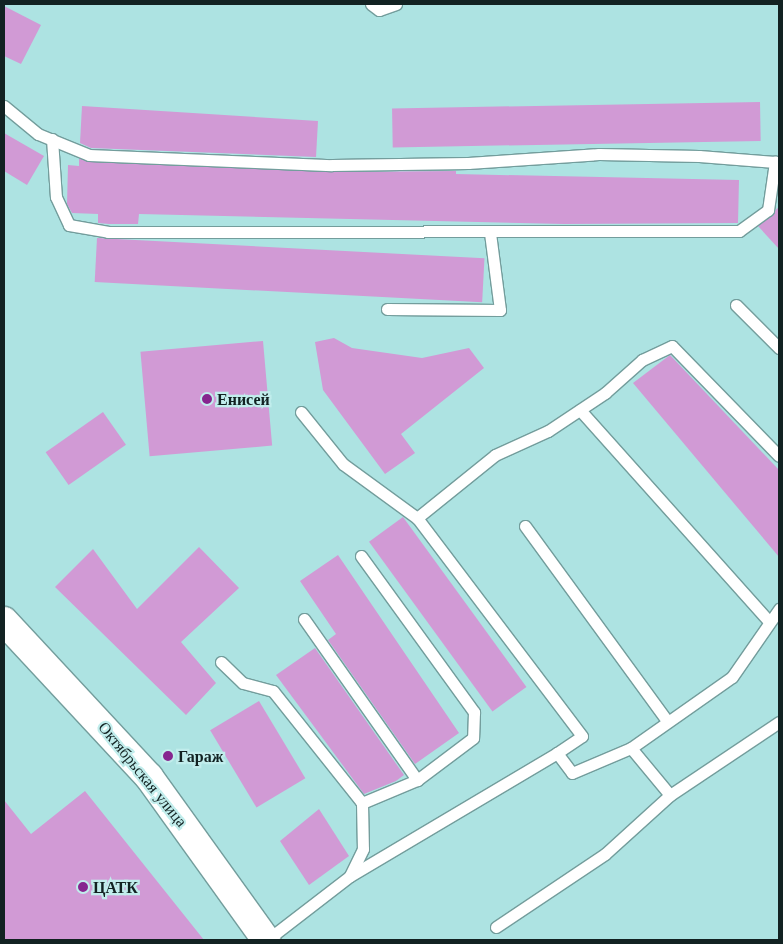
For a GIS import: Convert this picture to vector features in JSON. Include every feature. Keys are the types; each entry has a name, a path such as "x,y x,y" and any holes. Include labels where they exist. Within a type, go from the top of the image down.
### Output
{"street":[{"name":"Октябрьская улица","path":"4,621 149,777 266,940"}],"lane":[{"path":"371,4 379,10 396,4"},
{"path":"4,106 38,134 89,155 184,161 351,164 599,154 699,156 777,164 768,210 739,231 490,233 108,232 69,225 56,197 52,140"},
{"path":"387,309 500,310 490,233"},
{"path":"736,305 779,348"},
{"path":"417,518 495,455 548,431 580,410 642,360 672,346 779,456"},
{"path":"580,410 768,620"},
{"path":"266,940 350,876 582,736 417,518 343,464 301,412"},
{"path":"525,526 668,721"},
{"path":"360,556 474,712 473,738 418,780 362,803"},
{"path":"556,753 572,773 631,748 732,677 768,620 779,609"},
{"path":"304,619 418,780"},
{"path":"221,662 243,683 274,692 362,803 363,850 350,876"},
{"path":"496,927 605,854 670,795 779,722"},
{"path":"631,748 670,795"}],"shaded area":[{"path":"4,4 779,4 779,940 4,940"}],"building":[{"path":"4,6 41,25 21,64 4,56"},
{"path":"760,102 761,141 393,147 392,108"},
{"path":"82,106 318,121 316,157 91,148 80,143"},
{"path":"4,133 44,156 27,185 4,171"},
{"path":"79,159 332,172 456,171 456,174 739,180 738,223 564,224 139,214 138,224 98,223 98,214 72,213 67,204 68,165 79,166"},
{"path":"779,207 779,249 758,226"},
{"path":"97,238 484,258 482,302 95,282"},
{"path":"334,338 352,348 422,358 469,348 484,368 401,434 415,453 385,474 323,390 315,342"},
{"name":"Енисей","path":"263,341 272,446 150,456 140,352"},
{"path":"670,355 779,470 779,557 633,383"},
{"path":"103,412 126,445 69,485 46,452"},
{"path":"403,517 526,687 492,712 369,542"},
{"path":"199,547 239,588 181,642 216,683 186,715 55,587 93,549 137,609"},
{"path":"338,555 459,733 415,764 328,640 336,634 300,581"},
{"path":"315,648 404,775 396,781 364,794 276,675"},
{"path":"259,701 305,778 256,808 210,730"},
{"name":"ЦАТК","path":"85,791 204,940 4,940 4,800 31,834"},
{"path":"319,809 349,856 309,885 280,841"}],"place":[{"name":"Енисей","path":"207,399"},
{"name":"Гараж","path":"168,756"},
{"name":"ЦАТК","path":"83,887"}]}
